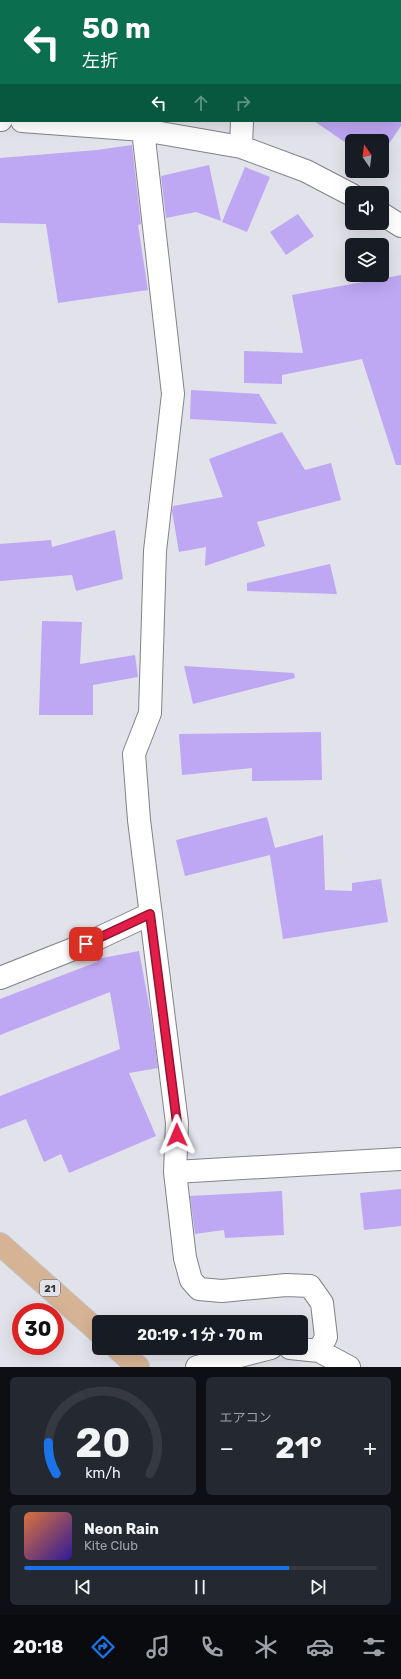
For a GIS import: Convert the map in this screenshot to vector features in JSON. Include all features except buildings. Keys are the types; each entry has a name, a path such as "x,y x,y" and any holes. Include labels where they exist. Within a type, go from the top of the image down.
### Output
{"main road":[{"name":"21","path":"0,1244 92,1326"},
{"path":"125,1355 138,1367"}],"street":[{"path":"35,122 143,130 241,147 306,171 345,191"},
{"path":"241,147 242,122"},
{"path":"143,130 173,394 155,551 150,713 134,754 139,820 177,1123 175,1172 185,1258 191,1280 199,1288 222,1291 286,1285 310,1286 322,1303 326,1337 320,1351"},
{"path":"389,218 401,226"},
{"path":"0,978 86,944 150,914"},
{"path":"175,1172 401,1159"},
{"path":"308,1350 320,1351 349,1367"},
{"path":"198,1367 245,1355"}],"route":[{"path":"86,944 150,914 177,1123 177,1135"}]}
